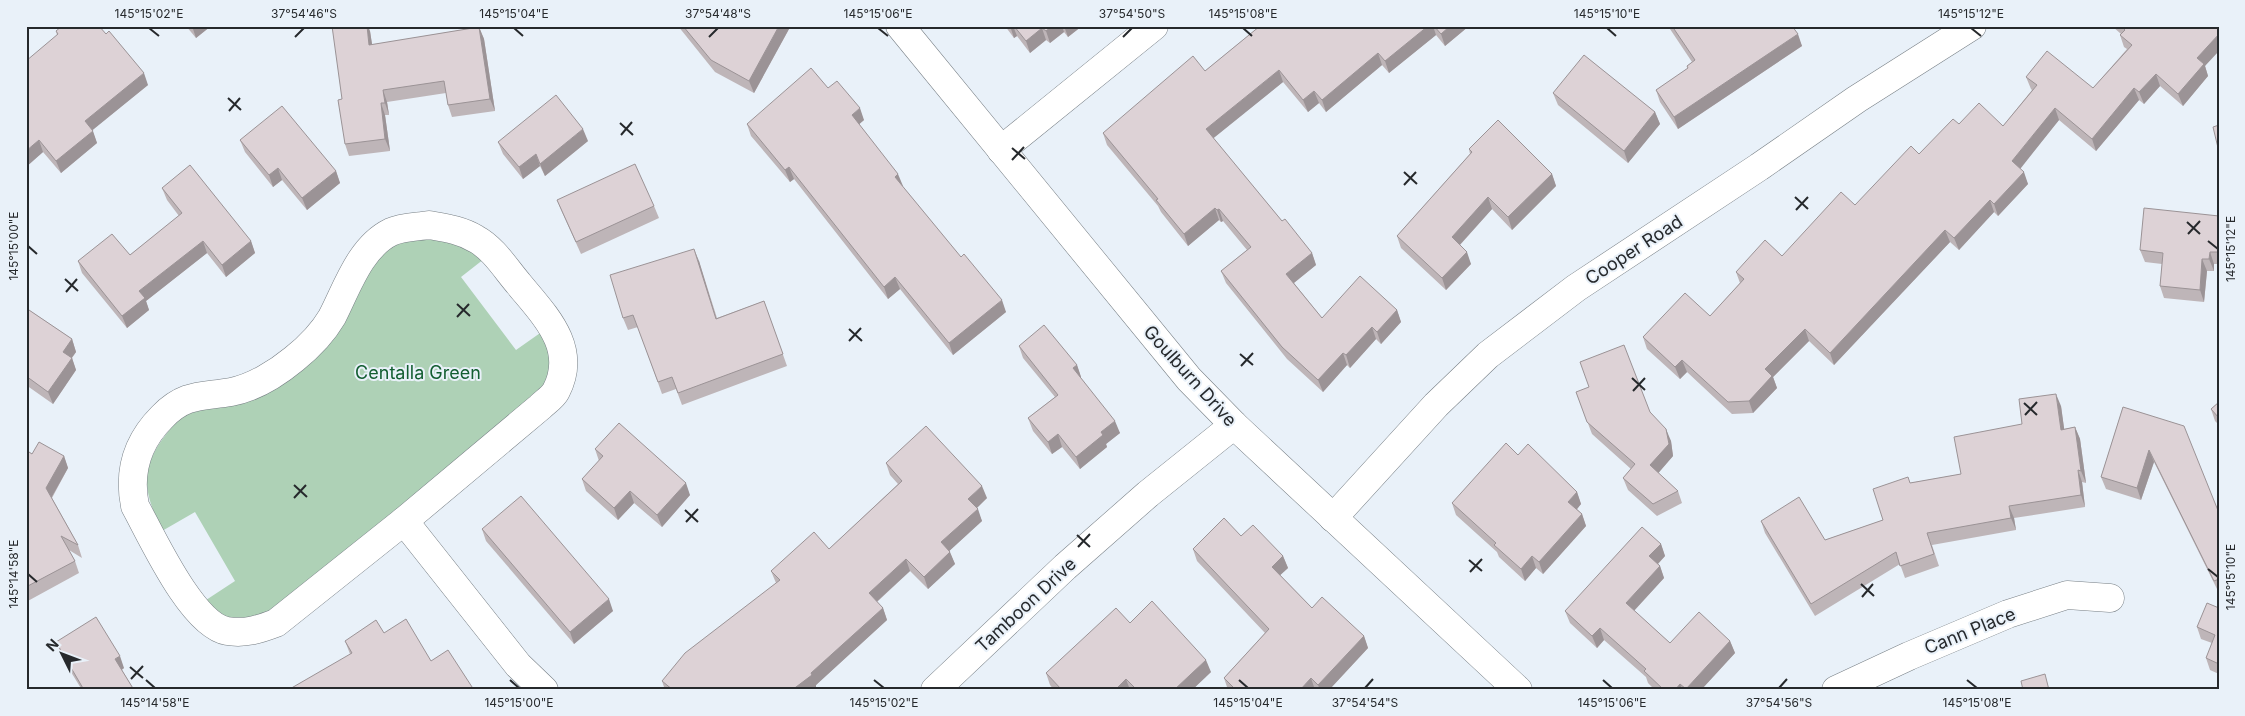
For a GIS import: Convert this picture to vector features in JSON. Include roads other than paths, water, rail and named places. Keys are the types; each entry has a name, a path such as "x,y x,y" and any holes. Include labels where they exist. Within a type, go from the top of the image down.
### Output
{"street":[{"name":"Goulburn Drive","path":"900,26 1188,379 1234,425 1518,690"},
{"path":"1001,150 1154,26"},
{"name":"Cooper Road","path":"1333,518 1436,405 1488,355 1576,288 1759,167 1857,99 1972,26"},
{"path":"429,225 463,233 478,239 495,255 556,330 562,349 563,372 556,392 540,407 404,521 276,623 252,632 226,631 206,620 190,604 135,506 132,477 138,450 163,416 178,404 194,396 231,392 249,386 280,370 317,338 331,318 364,254 392,232 429,225"},
{"name":"Tamboon Drive","path":"934,690 1065,567 1148,494 1234,425"},
{"path":"404,521 518,665 544,690"},
{"name":"Cann Place","path":"1836,690 2008,614 2066,595 2110,598"}],"park label":[{"name":"Centalla Green","path":"418,373"}]}
